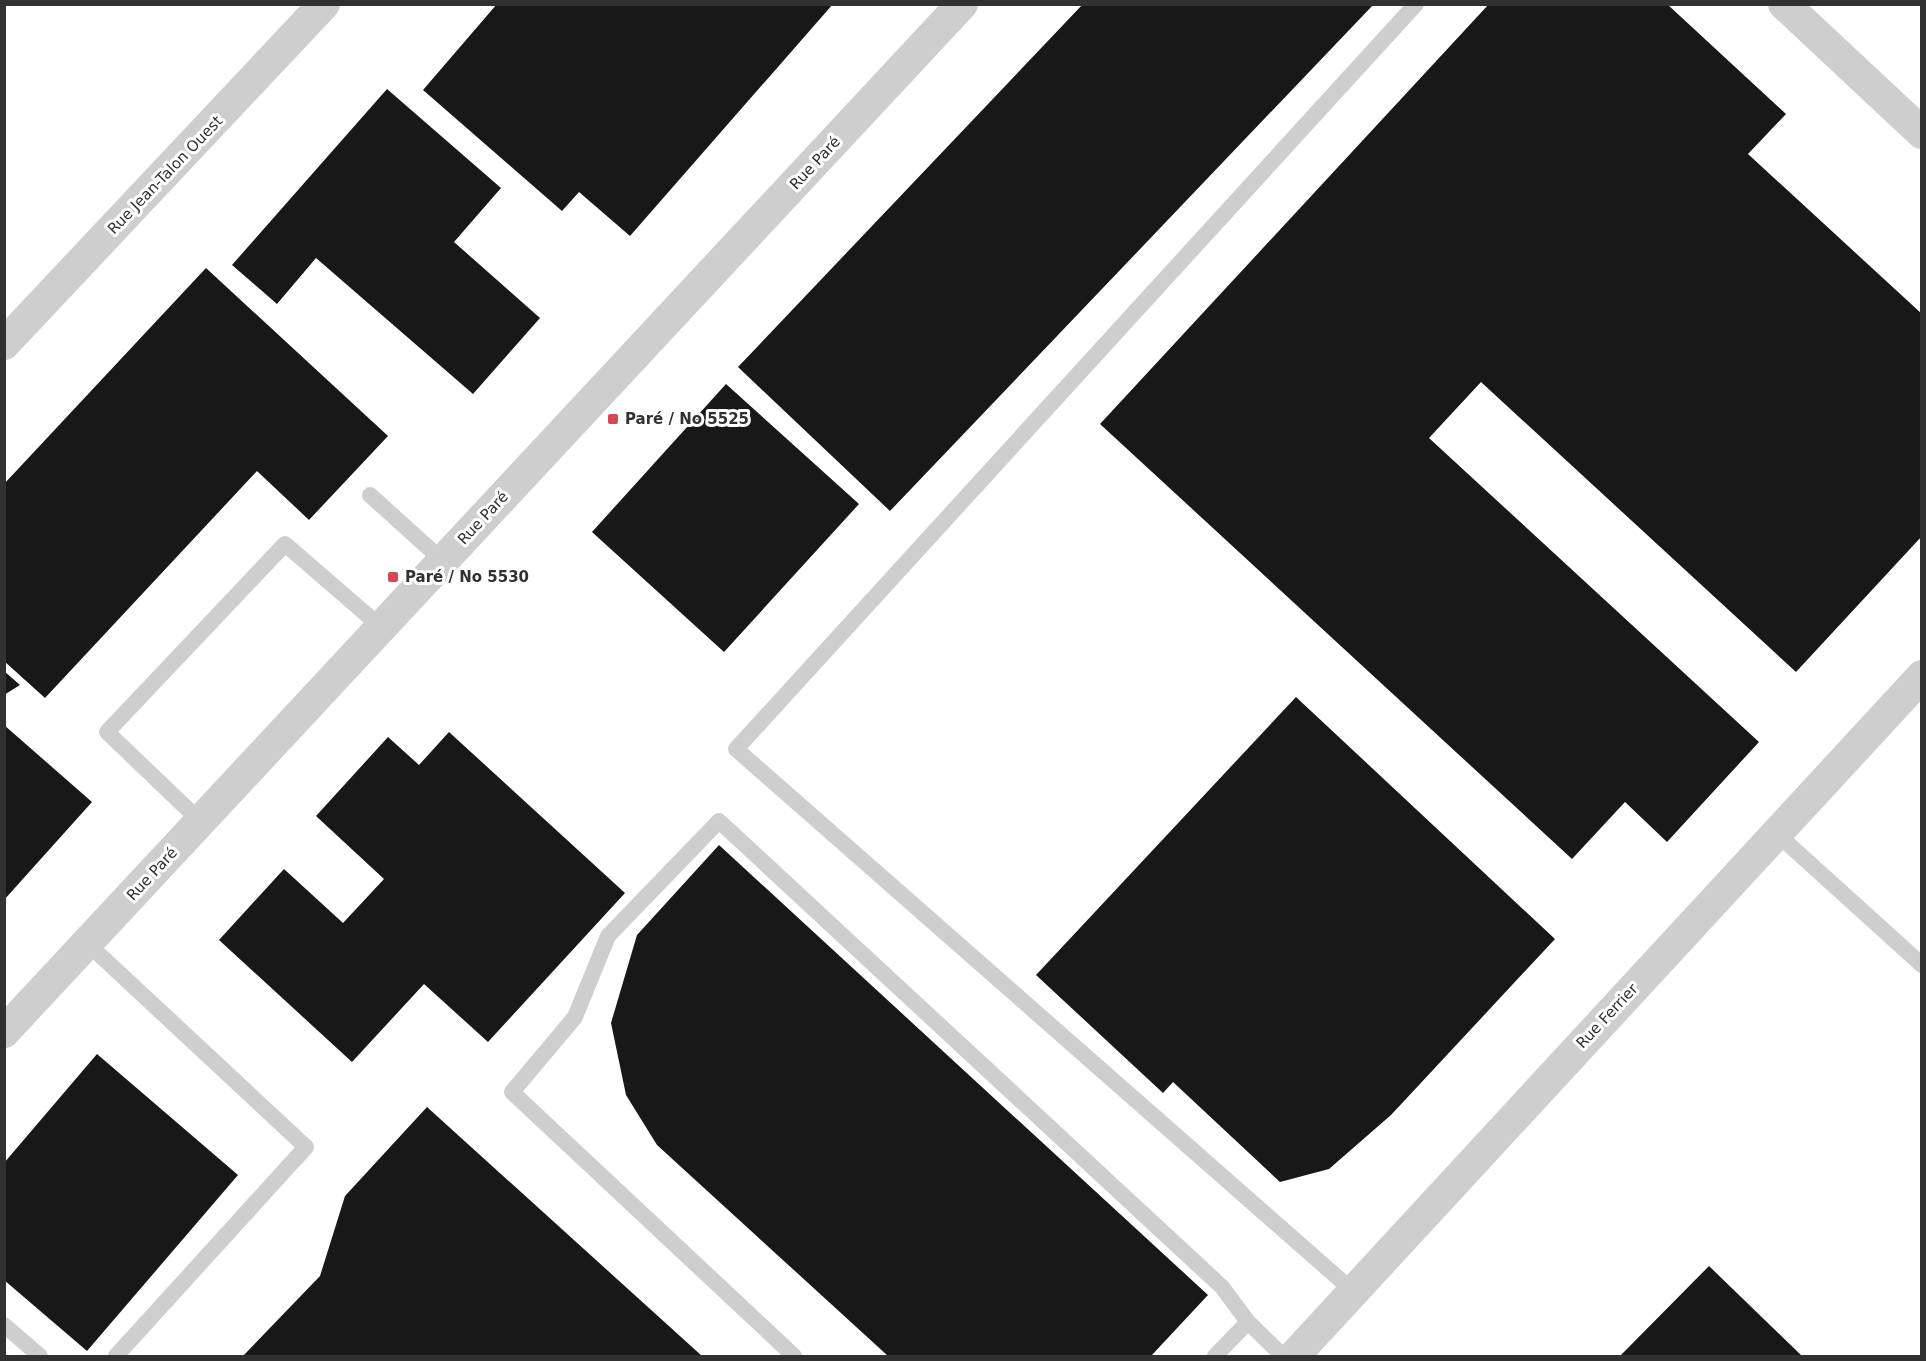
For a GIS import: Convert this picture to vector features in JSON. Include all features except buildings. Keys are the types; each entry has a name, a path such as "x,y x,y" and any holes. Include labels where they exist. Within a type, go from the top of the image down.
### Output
{"street":[{"name":"Rue Jean-Talon Ouest","path":"4,344 324,4"},
{"name":"Rue Paré","path":"4,1032 962,4"},
{"path":"1784,4 1922,133"},
{"name":"Rue Ferrier","path":"1294,1356 1922,676"}],"lane":[{"path":"1353,1291 735,749 1416,4"},
{"path":"370,495 443,561"},
{"path":"200,821 107,732 285,544 381,627"},
{"path":"794,1356 512,1092 575,1017 608,936 719,821 1222,1287 1248,1322 1283,1356"},
{"path":"1776,833 1922,965"},
{"path":"87,943 306,1147 116,1356"},
{"path":"1215,1356 1248,1322"},
{"path":"4,1325 40,1356"}],"place":[{"name":"Paré / No 5525","path":"613,419"},
{"name":"Paré / No 5530","path":"393,577"}]}
